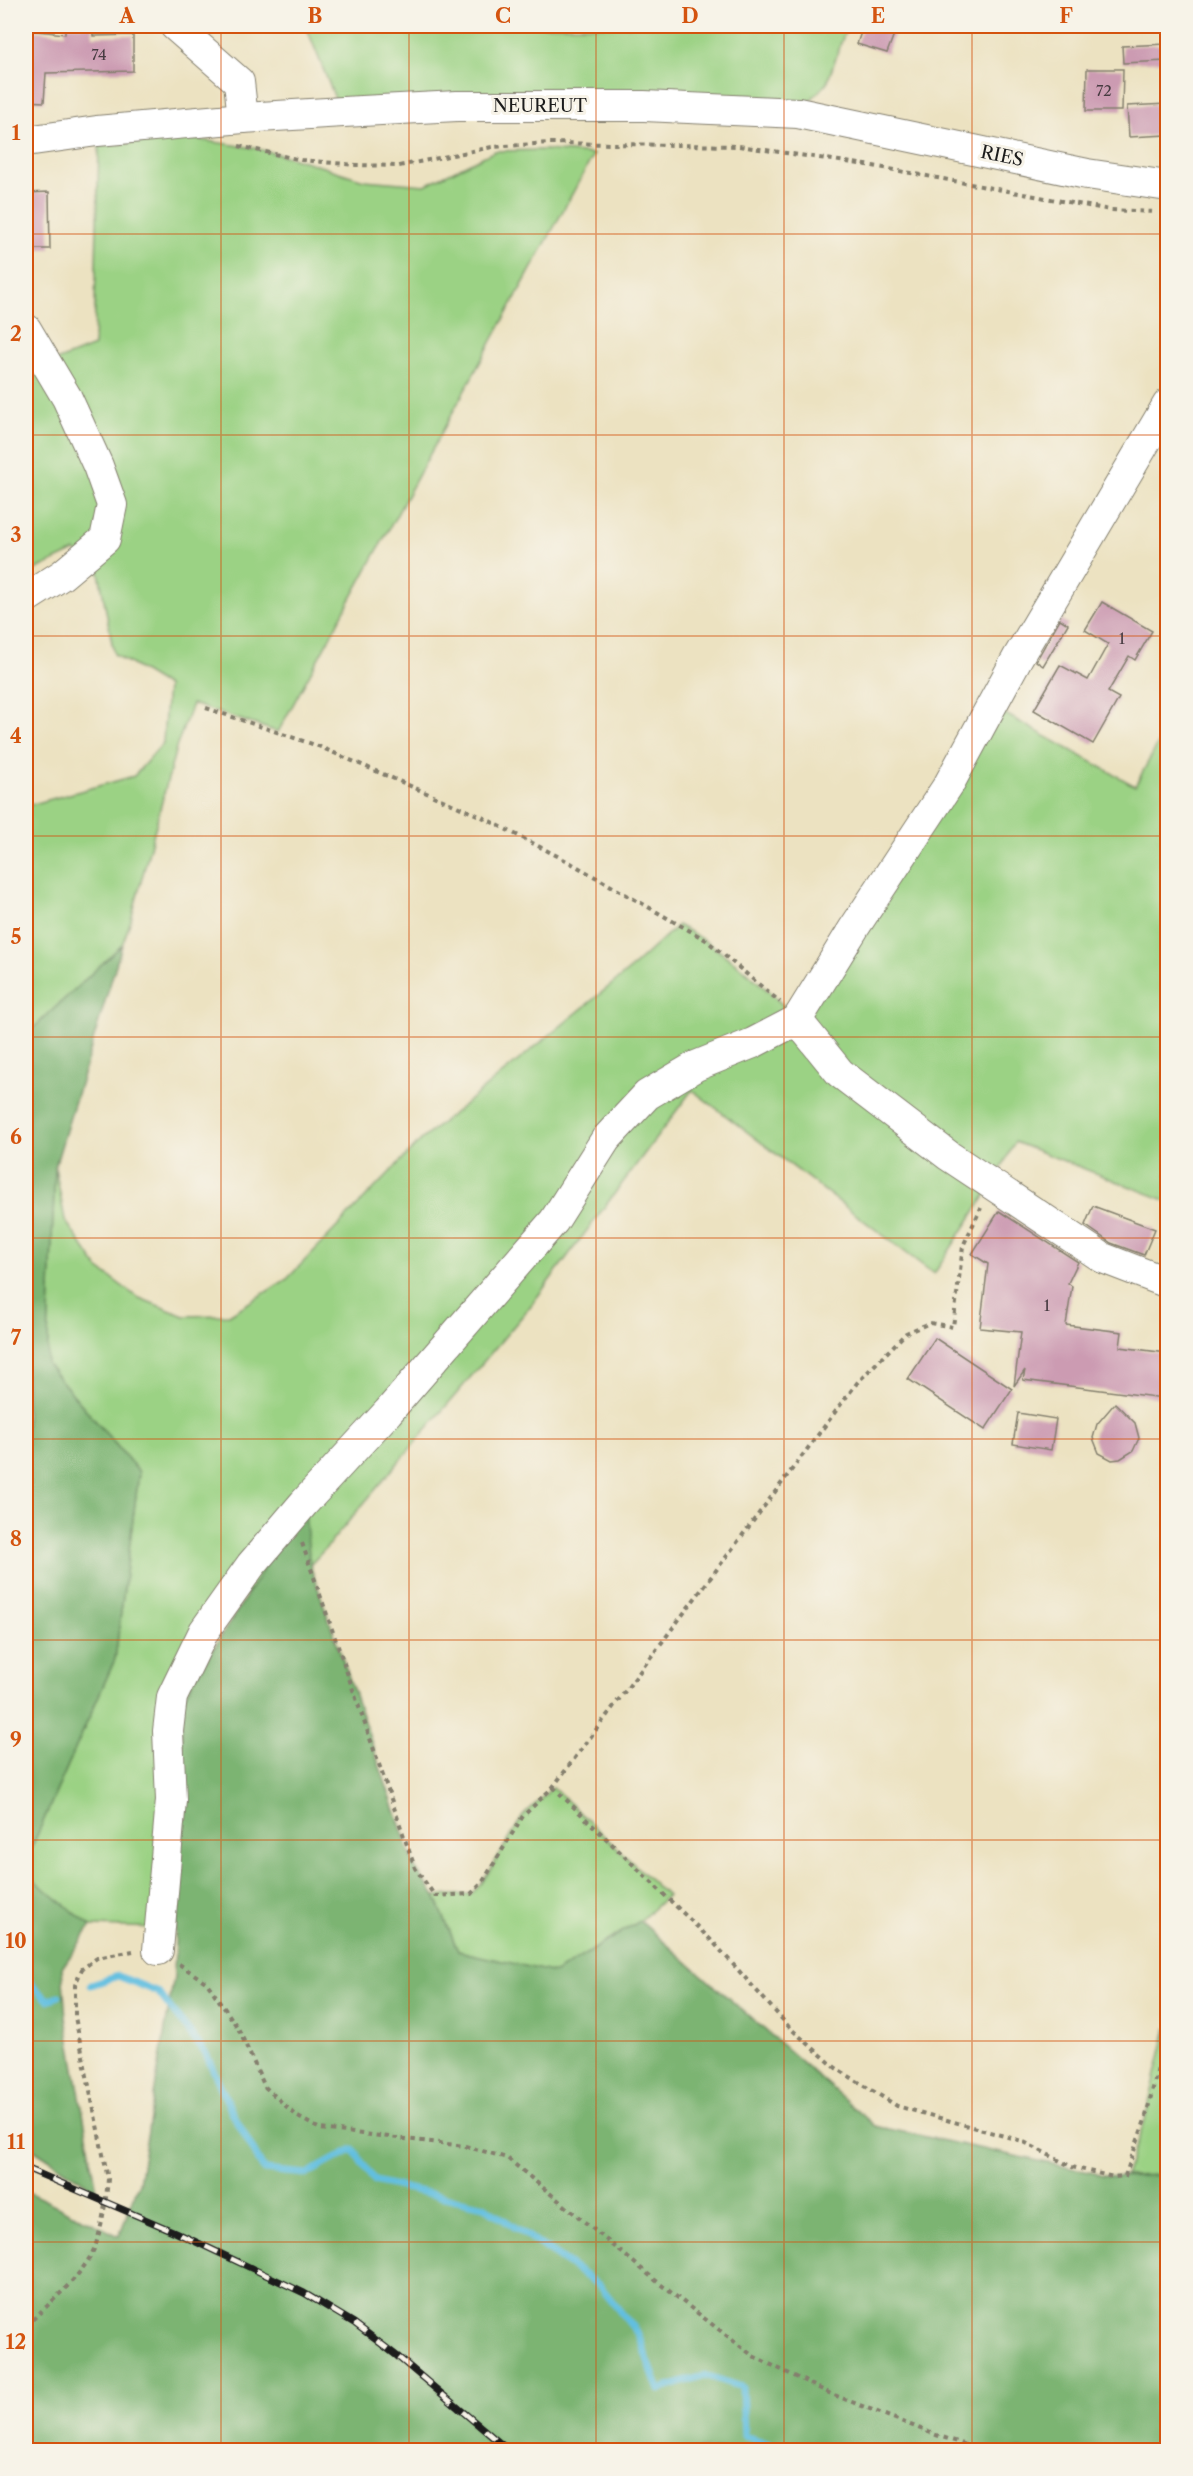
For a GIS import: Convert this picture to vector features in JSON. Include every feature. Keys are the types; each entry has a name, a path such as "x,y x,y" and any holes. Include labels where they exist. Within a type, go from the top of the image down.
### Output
{"street":[{"path":"175,26 239,82 239,132"},
{"name":"NEUREUT","path":"26,141 97,131 239,132 457,106 644,106 798,113 837,120"},
{"name":"RIES","path":"837,120 1087,174 1162,199"},
{"path":"26,329 67,398 98,466 112,505 105,539 62,574 26,597"},
{"path":"158,1950 171,1800 168,1731 172,1697 204,1631 251,1565 304,1503 388,1413 554,1221 606,1139 646,1095 696,1066 753,1043 797,1020 854,928 949,784 1018,657 1167,404"},
{"path":"797,1020 840,1073 949,1156 1103,1258 1167,1282"}],"path":[{"path":"239,132 254,148 301,160 356,165 399,166 492,147 549,143 739,146 873,166 1110,210 1162,199"},
{"path":"206,708 318,746 482,816 569,862 706,940 781,1002 797,1020"},
{"path":"304,1503 302,1542 415,1868 435,1896 471,1894 482,1883 523,1816 553,1787 857,1383 906,1333 930,1323 953,1328 963,1246 993,1184"},
{"path":"553,1787 714,1942 790,2028 836,2068 897,2106 1022,2141 1072,2167 1113,2177 1125,2176 1145,2120 1167,2028"},
{"path":"26,2326 72,2282 96,2246 106,2202 108,2179 75,2017 75,1985 82,1969 97,1958 143,1949 158,1950 207,1983 238,2028 265,2087 298,2117 320,2129 465,2146 507,2158 660,2284 753,2356 829,2393 982,2451"}],"green space":[{"path":"306,26 847,26 827,83 798,113 336,101"},
{"path":"187,138 254,148 364,180 425,185 495,151 545,150 594,154 278,732 192,704 176,748 131,920 122,945 26,1035 26,806 134,776 163,743 167,686 114,654 98,567 75,551 26,574 26,373 94,346 99,146"},
{"path":"991,706 1135,786 1167,727 1167,1201 1015,1142 993,1184 934,1274 692,1090 529,1308 326,1548 310,1565 302,1542 204,1631 160,1928 91,1926 26,1874 26,1860 115,1659 139,1472 47,1364 55,1167 65,1220 98,1268 137,1297 184,1316 229,1315 287,1279 421,1140 628,971 678,925 741,968 797,1020"},
{"path":"122,945 55,1167 47,1364 139,1472 115,1659 26,1860 26,1035"},
{"path":"304,1503 310,1565 415,1868 435,1896 458,1951 555,1973 640,1921 875,2126 1113,2177 1167,2175 1167,2450 26,2450 26,2191 119,2236 139,2183 174,1976 183,1698"},
{"path":"553,1787 667,1896 640,1921 555,1973 458,1951 435,1896 471,1894 482,1883 523,1816"},
{"path":"26,1874 91,1926 62,1968 66,2018 97,2191 26,2144"},
{"path":"1167,2028 1167,2175 1125,2176 1145,2120"}],"building":[{"path":"65,26 92,26 93,36 133,35 133,71 46,73 44,102 26,101 26,30 65,34"},
{"path":"863,26 897,26 887,53 857,44"},
{"path":"1167,44 1167,61 1123,63 1122,46"},
{"path":"1087,69 1123,69 1122,111 1086,111"},
{"path":"1167,104 1167,135 1129,137 1127,106"},
{"path":"49,192 50,249 26,249 26,193"},
{"path":"1102,602 1152,631 1135,660 1129,656 1108,692 1119,698 1093,744 1034,710 1060,665 1088,680 1108,644 1085,630"},
{"path":"1060,619 1068,624 1043,666 1036,661"},
{"path":"1093,1206 1155,1229 1144,1255 1111,1243 1085,1225"},
{"path":"999,1211 1078,1262 1068,1283 1072,1286 1066,1325 1122,1332 1120,1347 1167,1353 1163,1398 1023,1380 1025,1370 1014,1386 1021,1332 980,1328 988,1264 972,1254"},
{"path":"935,1338 1012,1389 985,1430 908,1379"},
{"path":"1115,1403 1135,1423 1139,1438 1133,1451 1120,1459 1112,1460 1099,1453 1093,1438 1097,1424"},
{"path":"1018,1413 1056,1419 1051,1450 1013,1444"}],"waterway":[{"path":"91,1985 118,1976 158,1992 206,2054 232,2112 264,2170 307,2174 353,2149 374,2181 484,2206 600,2286 638,2334 659,2390 705,2375 742,2387 744,2436 790,2450"},
{"path":"26,1979 48,2000 59,1996"}],"railway":[{"path":"26,2168 175,2232 304,2293 354,2323 397,2356 508,2450"}]}
